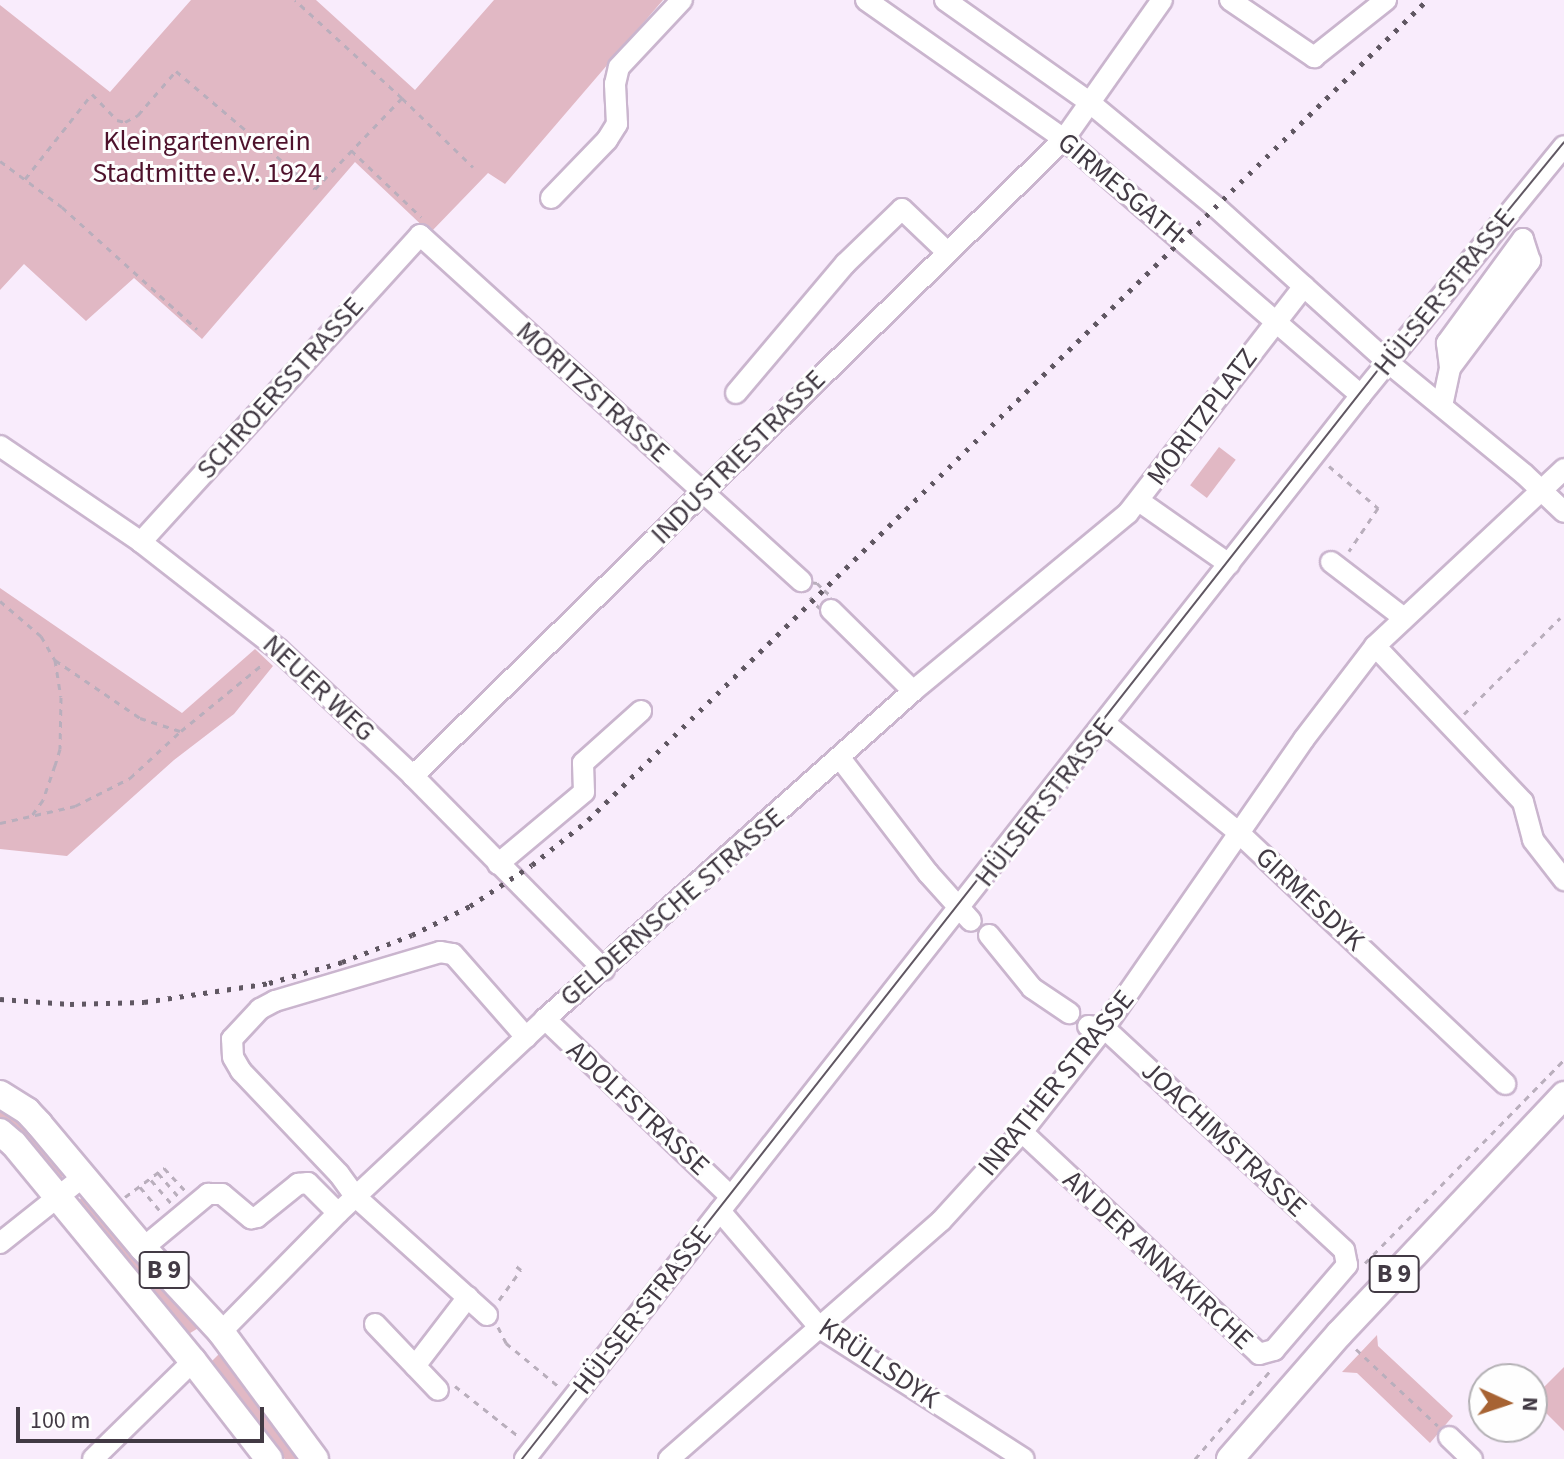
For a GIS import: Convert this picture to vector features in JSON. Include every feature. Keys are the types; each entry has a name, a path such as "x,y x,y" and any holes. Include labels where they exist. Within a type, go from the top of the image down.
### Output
{"main road":[{"name":"B 9","path":"0,1094 27,1111 143,1248 221,1332 315,1459"},
{"name":"B 9","path":"1230,1459 1340,1333 1564,1095"},
{"name":"B 9","path":"0,1132 14,1144 193,1361 269,1459"}],"street":[{"path":"551,198 607,140 617,124 615,84 619,67 682,0"},
{"name":"GIRMESGATH","path":"866,0 1064,139 1361,395"},
{"name":"GIRMESGATH","path":"945,0 1089,102 1564,512"},
{"name":"INDUSTRIESTRASSE","path":"413,776 1064,139 1162,0"},
{"path":"1230,0 1314,57 1386,0"},
{"name":"HÜLSER STRASSE","path":"530,1454 726,1204 965,914 1229,564 1387,362 1564,146"},
{"path":"1442,406 1450,368 1530,261 1514,205"},
{"path":"736,393 845,264 902,209 947,252"},
{"name":"MORITZSTRASSE","path":"420,235 801,581"},
{"name":"SCHROERSSTRASSE","path":"141,542 420,235"},
{"name":"MORITZPLATZ","path":"1229,564 1139,501 1275,319 1304,286"},
{"name":"NEUER WEG","path":"0,446 141,542 279,650 413,776 604,970"},
{"name":"INRATHER STRASSE","path":"669,1459 941,1221 1022,1132 1304,739 1375,646 1564,469"},
{"name":"GELDERNSCHE STRASSE","path":"221,1332 355,1196 545,1019 604,970 913,691 1139,501"},
{"path":"1335,565 1404,618"},
{"path":"831,610 913,691"},
{"path":"1375,646 1523,802 1533,840 1564,880"},
{"path":"498,864 584,792 583,763 641,711"},
{"name":"GIRMESDYK","path":"1106,724 1239,833 1505,1084"},
{"path":"840,758 928,873 965,914"},
{"path":"989,935 1032,988 1069,1013"},
{"path":"487,1315 355,1196 339,1174 241,1071 233,1057 232,1039 260,1009 275,1001 440,952 453,954 526,1037"},
{"name":"ADOLFSTRASSE","path":"545,1019 726,1204"},
{"name":"JOACHIMSTRASSE","path":"1096,1027 1344,1250"},
{"name":"AN DER ANNAKIRCHE","path":"1022,1132 1259,1354 1268,1355 1274,1350 1347,1265 1344,1250"},
{"path":"0,1243 83,1177"},
{"path":"143,1248 208,1194 222,1194 251,1218 257,1217 298,1184 308,1183 338,1213"},
{"name":"KRÜLLSDYK","path":"726,1204 820,1328 1024,1459"},
{"path":"418,1362 468,1297"},
{"path":"375,1324 418,1362 438,1390"},
{"path":"93,1459 193,1361"},
{"path":"1449,1437 1472,1459"}],"path":[{"path":"295,0 473,167"},
{"path":"25,179 92,94 117,120 125,122 138,115 176,71 315,189 402,98"},
{"path":"351,150 429,225 420,235"},
{"path":"0,161 62,207 197,329"},
{"path":"1315,455 1378,508 1335,565"},
{"path":"801,581 817,583 832,597 831,610 821,609 813,602 801,581"},
{"path":"0,601 41,636 55,660 61,697 60,749 43,800 30,818"},
{"path":"1450,728 1560,618"},
{"path":"0,823 30,818 100,796 130,778 181,731 279,650"},
{"path":"55,660 140,718 181,731"},
{"path":"1361,1268 1564,1060"},
{"path":"109,1208 164,1168 185,1213"},
{"path":"158,1173 185,1213"},
{"path":"151,1180 185,1213"},
{"path":"139,1187 185,1213"},
{"path":"516,1266 521,1270 487,1315 506,1343 573,1399"},
{"path":"1355,1347 1449,1437"},
{"path":"418,1362 530,1454"},
{"path":"1195,1459 1275,1366"}],"green space":[{"name":"Kleingartenverein Stadtmitte e.V. 1924","path":"191,0 316,0 415,90 494,0 663,0 505,184 488,173 430,233 355,162 202,339 134,278 86,321 24,264 0,290 0,5 110,92"},
{"path":"1219,447 1236,460 1207,498 1190,485"},
{"path":"0,588 182,713 255,649 273,666 234,714 174,760 67,856 0,849"},
{"path":"0,1107 14,1113 65,1170 61,1180 56,1181 7,1122 0,1118"},
{"path":"88,1197 200,1327 187,1335 76,1205 81,1198"},
{"path":"1377,1335 1378,1346 1453,1416 1430,1443 1357,1373 1342,1372"},
{"path":"221,1352 304,1459 285,1459 207,1366"},
{"path":"1564,1367 1564,1431 1548,1415 1548,1383"}],"tram line":[{"path":"522,1459 1389,356 1564,142"}],"railway":[{"path":"0,999 70,1004 144,1002 269,983 342,962 412,935 470,906 532,865 588,820 1427,0"}]}
